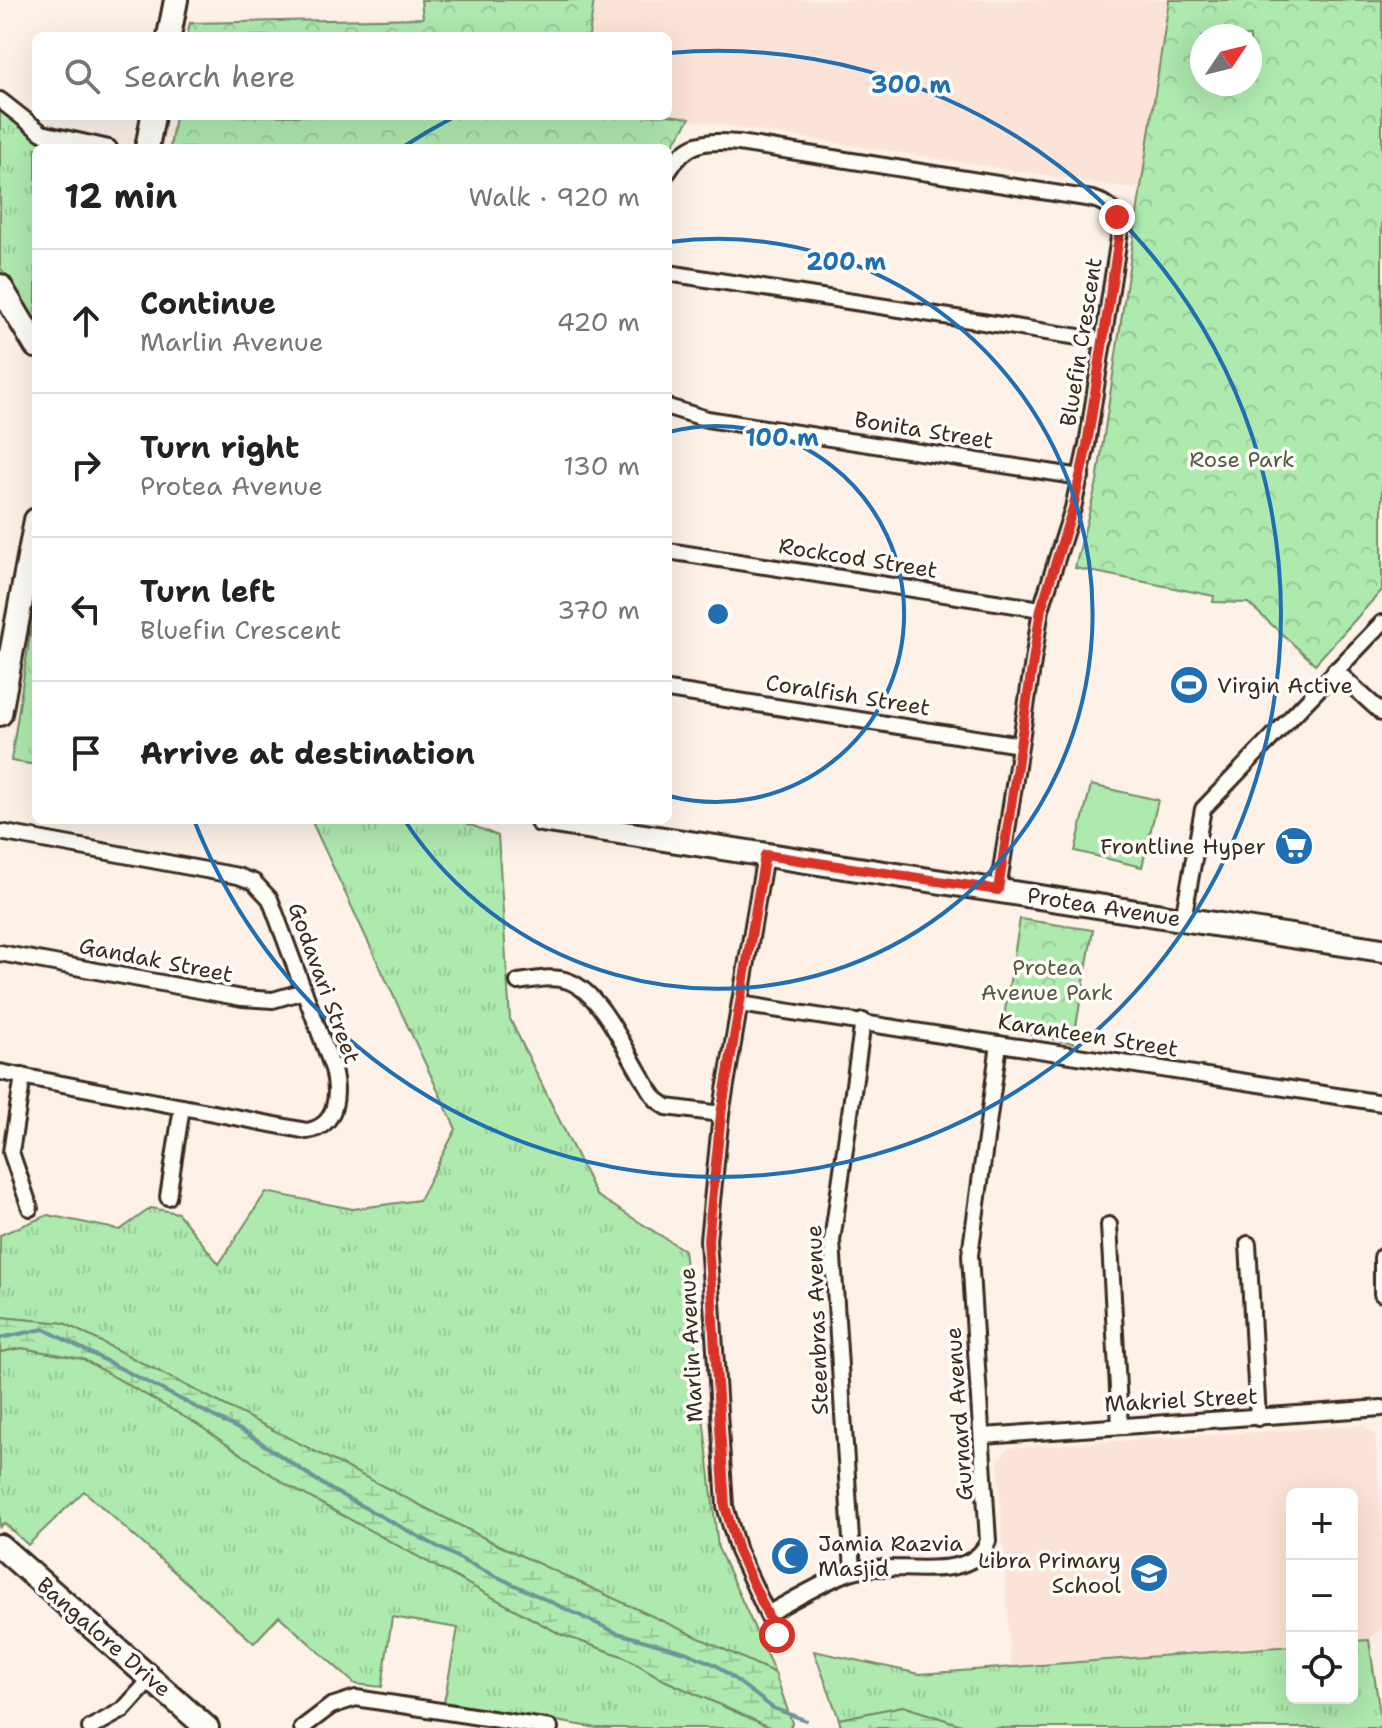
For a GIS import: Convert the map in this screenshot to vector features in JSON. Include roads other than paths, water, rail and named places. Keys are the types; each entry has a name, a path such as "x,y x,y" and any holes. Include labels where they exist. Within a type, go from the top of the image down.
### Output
{"street":[{"path":"170,32 176,0"},
{"path":"0,100 42,133 91,144"},
{"path":"148,144 152,120"},
{"name":"Bluefin Crescent","path":"672,166 683,150 707,140 1099,201 1117,217 1120,231 1081,477 1041,609 998,890"},
{"path":"672,274 1104,341"},
{"path":"3,296 32,340"},
{"name":"Bonita Street","path":"672,408 707,419 1081,477"},
{"path":"0,712 32,541"},
{"name":"Rockcod Street","path":"672,552 1041,609"},
{"path":"1183,919 1203,809 1382,623"},
{"path":"1335,670 1382,713"},
{"name":"Coralfish Street","path":"672,691 1020,745"},
{"name":"Protea Avenue","path":"567,824 1382,950"},
{"name":"Godavari Street","path":"0,832 238,876 254,882 270,899 304,991 336,1082 335,1106 326,1125 307,1131 0,1072"},
{"name":"Marlin Avenue","path":"765,855 721,1114 708,1240 721,1475 732,1537 777,1635"},
{"name":"Gandak Street","path":"0,953 242,998 273,1000 304,991"},
{"path":"518,982 555,978 574,984 602,1013 657,1100 667,1107 721,1114"},
{"name":"Karanteen Street","path":"740,1004 1382,1103"},
{"name":"Steenbras Avenue","path":"853,1571 832,1250 838,1182 863,1021"},
{"name":"Gurnard Avenue","path":"767,1614 853,1571 959,1566 978,1557 988,1541 970,1247 999,1044"},
{"path":"23,1076 11,1152 30,1208"},
{"path":"168,1197 182,1107"},
{"path":"1109,1225 1120,1425"},
{"path":"1248,1244 1258,1418"},
{"path":"1382,1257 1382,1294"},
{"name":"Makriel Street","path":"983,1436 1382,1408"},
{"name":"Bangalore Drive","path":"0,1546 207,1728"},
{"path":"90,1728 116,1715 152,1678"},
{"path":"302,1728 331,1706 356,1698 550,1728"}],"waterway":[{"path":"0,1338 44,1329 248,1434 330,1489 470,1564 617,1633 685,1652 716,1665 773,1708 805,1720"}],"place":[{"name":"Virgin Active","path":"1189,685"},
{"name":"Frontline Hyper","path":"1294,846"},
{"name":"Jamia Razvia Masjid","path":"790,1556"},
{"name":"Libra Primary School","path":"1149,1573"}],"park label":[{"name":"Rose Park","path":"1242,459"},
{"name":"Protea Avenue Park","path":"1047,980"}]}
